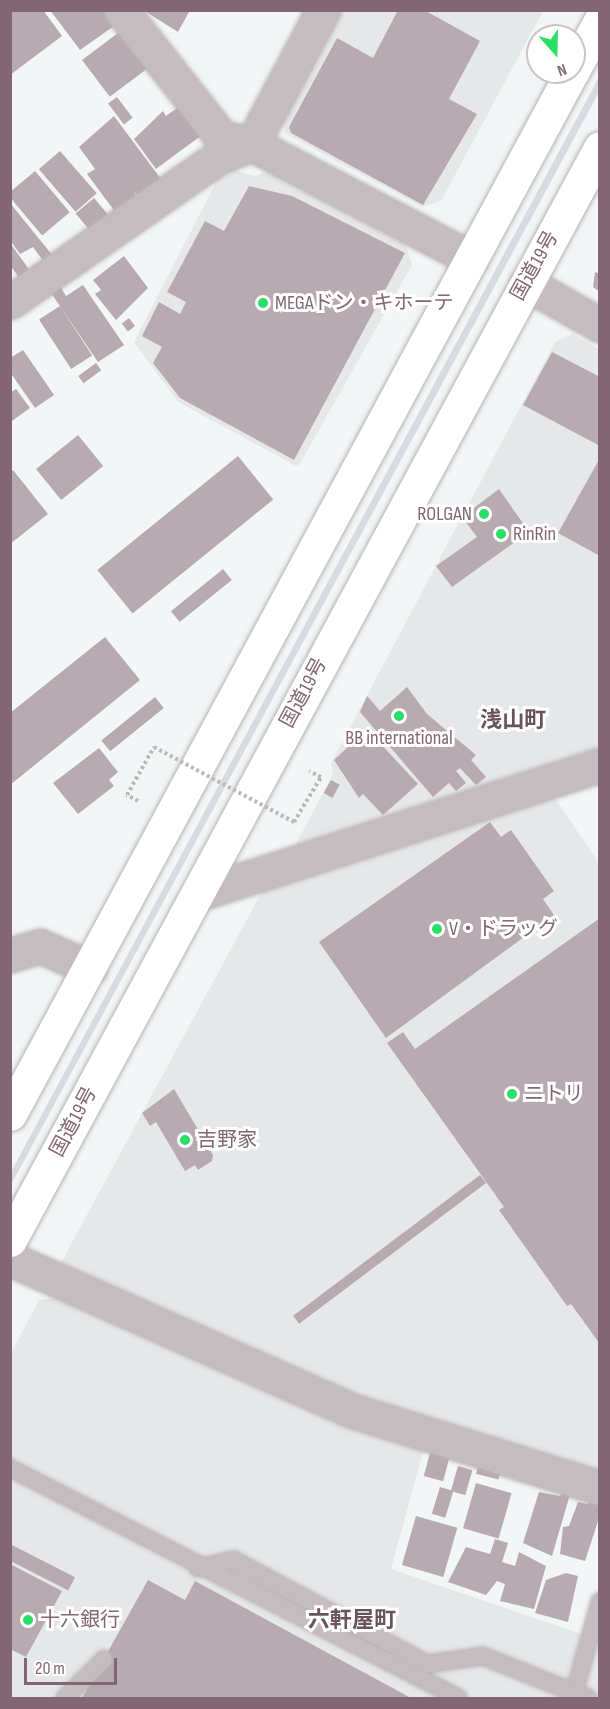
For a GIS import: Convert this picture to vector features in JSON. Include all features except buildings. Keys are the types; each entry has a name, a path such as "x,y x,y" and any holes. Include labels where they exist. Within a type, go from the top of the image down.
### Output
{"highway":[{"path":"586,46 600,21"},
{"path":"10,1114 566,84"},
{"name":"国道19号","path":"10,1240 600,148"}],"street":[{"path":"121,10 222,138 252,144 472,259"},
{"path":"10,302 219,157 252,144 323,10"},
{"path":"526,283 600,325"},
{"path":"198,894 600,765"},
{"path":"10,955 40,946 90,968"},
{"path":"10,1259 353,1411 600,1488"}],"lane":[{"path":"10,1468 198,1568 459,1698"},
{"path":"198,1568 234,1560 427,1664 483,1656 582,1694 600,1601"},
{"path":"65,1698 104,1659"}],"path":[{"path":"138,801 127,795 154,747 294,822 321,777 309,771"}],"shaded area":[{"path":"340,11 543,11 536,24 526,24 526,43 441,201 422,207 286,134 282,117"},
{"path":"599,77 599,92 11,1185 11,1172"},
{"path":"224,167 255,176 269,171 406,245 412,265 298,467 178,402 134,342"},
{"path":"572,334 599,349 599,747 295,846 333,774 331,763 555,342"},
{"path":"552,794 599,863 599,1480 443,1432 55,1274 265,886"},
{"path":"69,1297 425,1445 391,1569 599,1640 599,1698 11,1698 11,1353 39,1300"}],"place":[{"name":"MEGAドン・キホーテ","path":"263,303"},
{"name":"ROLGAN","path":"484,514"},
{"name":"RinRin","path":"501,534"},
{"name":"BB international","path":"399,716"},
{"name":"V・ドラッグ","path":"437,929"},
{"name":"ニトリ","path":"512,1094"},
{"name":"吉野家","path":"185,1140"},
{"name":"十六銀行","path":"28,1620"}],"district":[{"name":"浅山町","path":"513,721"},
{"name":"六軒屋町","path":"352,1621"}]}
